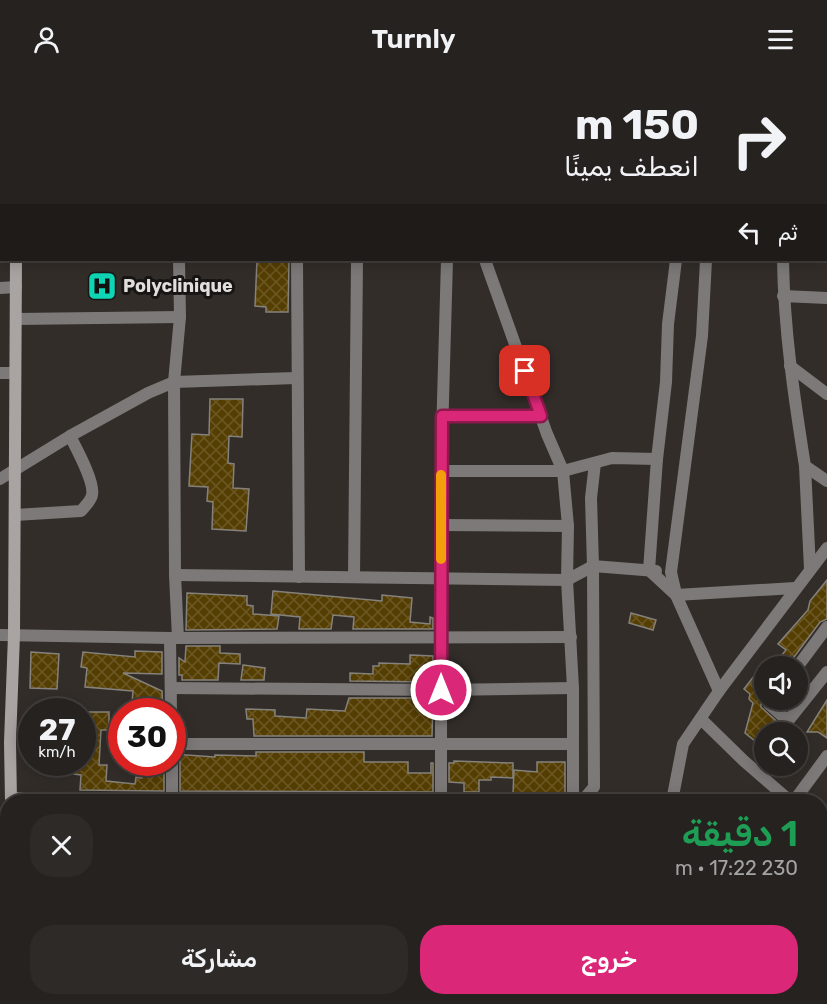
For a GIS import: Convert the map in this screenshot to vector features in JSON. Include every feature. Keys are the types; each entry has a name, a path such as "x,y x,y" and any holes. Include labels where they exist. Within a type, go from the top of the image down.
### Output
{"street":[{"path":"10,794 5,742 14,635 16,261"},
{"path":"171,698 175,575 174,382 180,317 179,261"},
{"path":"297,261 299,577"},
{"path":"354,577 357,261"},
{"path":"441,794 441,471 447,261"},
{"path":"485,261 563,471 568,526 567,580 573,688 572,744 575,794"},
{"path":"649,570 657,459 666,382 668,324 676,261"},
{"path":"706,261 702,336 671,572 676,595 719,691"},
{"path":"783,261 783,296 789,366 805,466 810,569"},
{"path":"0,288 16,287"},
{"path":"783,296 827,298"},
{"path":"16,319 180,317"},
{"path":"789,366 827,394"},
{"path":"0,373 15,373"},
{"path":"0,479 70,435 148,393 174,382 296,378"},
{"path":"442,416 541,416"},
{"path":"15,516 81,511 89,502 93,494 91,484 70,435"},
{"path":"441,471 563,471 612,458 657,459"},
{"path":"588,794 594,787 591,498 595,463"},
{"path":"805,466 827,481"},
{"path":"442,525 568,526"},
{"path":"673,794 683,744 719,691 827,548"},
{"path":"175,575 567,580 593,566 671,572"},
{"path":"649,570 676,595 795,588"},
{"path":"805,656 827,627"},
{"path":"0,635 174,638 571,637"},
{"path":"808,696 827,672"},
{"path":"171,688 441,690 573,688"},
{"path":"776,710 788,721 797,710"},
{"path":"701,720 744,761 784,794"},
{"path":"186,744 572,744"},
{"path":"797,794 827,756"},
{"path":"172,776 172,794"}],"building":[{"path":"257,261 289,261 288,312 266,312 266,307 255,306"},
{"path":"210,399 243,399 242,437 229,436 228,463 234,464 233,488 249,489 246,531 212,529 213,502 207,501 208,487 189,486 192,434 209,435"},
{"path":"827,580 827,619 820,622 795,656 781,656 786,650 778,644 808,610 810,601"},
{"path":"273,591 382,601 382,595 412,598 410,622 430,624 430,617 433,618 433,629 353,629 354,617 333,615 331,629 299,629 300,617 271,614"},
{"path":"187,593 247,596 247,605 253,606 253,614 279,616 277,629 186,630"},
{"path":"631,613 656,620 653,630 629,623"},
{"path":"186,646 220,646 220,653 240,654 240,664 219,663 218,680 182,680 182,675 179,675 179,658 185,662"},
{"path":"135,651 162,652 162,674 123,673 162,691 162,698 132,698 133,691 85,687 87,668 81,667 83,652 135,657"},
{"path":"31,652 59,654 57,689 30,688"},
{"path":"410,655 433,656 433,682 350,681 350,673 373,674 373,666 379,666 379,663 410,664"},
{"path":"243,665 265,668 264,680 241,680"},
{"path":"754,676 754,710 764,710 778,722 754,722 754,740 745,733 753,703 749,699 750,694 744,689"},
{"path":"349,698 433,698 432,736 254,736 253,719 247,719 246,709 275,710 275,716 306,718 307,709 345,711"},
{"path":"827,700 827,738 818,732 808,730"},
{"path":"96,712 108,712 108,730 101,730 99,765 107,765 106,781 135,784 136,777 164,776 164,791 80,790 81,776 96,776"},
{"path":"256,752 364,752 364,762 408,762 408,773 431,773 431,763 433,763 433,792 180,791 180,776 186,776 186,755 256,756"},
{"path":"454,761 513,763 513,778 491,777 491,780 479,780 479,792 464,792 464,783 449,782 449,763 454,763"},
{"path":"537,762 565,762 565,794 513,793 514,770 537,772"}],"slow traffic":[{"path":"441,475 441,559"}],"place":[{"name":"Polyclinique","path":"102,286"}],"route":[{"path":"441,690 442,416 541,416 525,371"}]}
